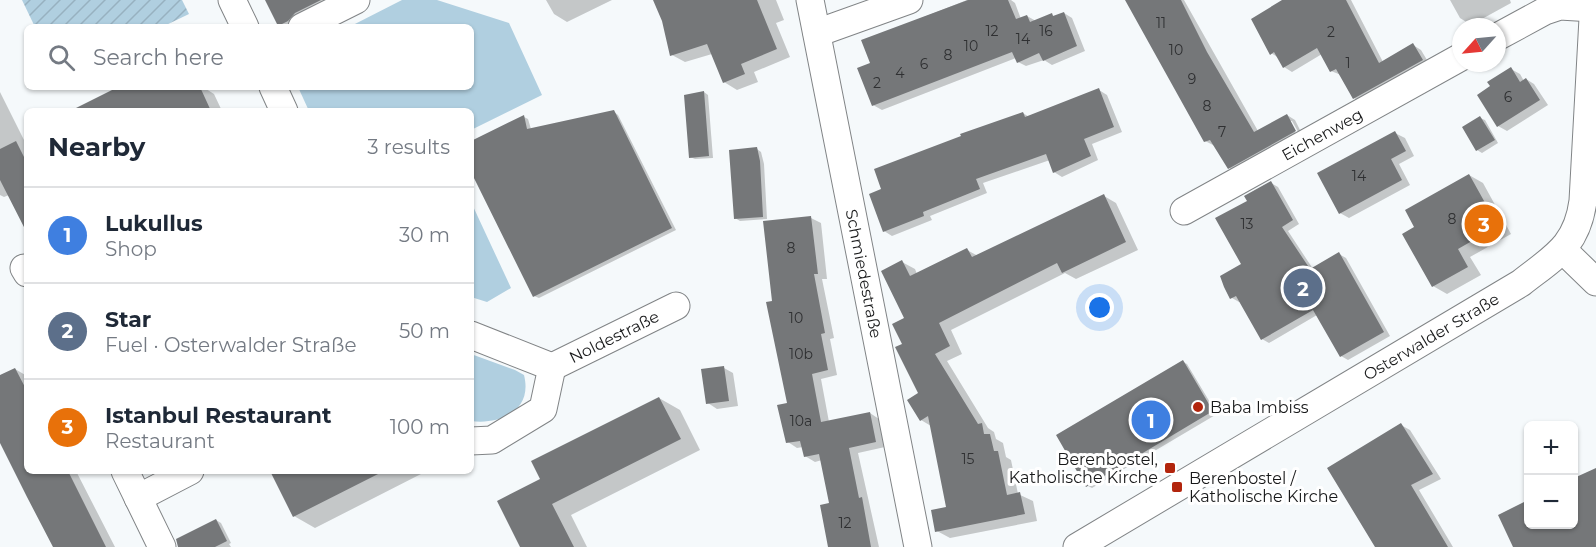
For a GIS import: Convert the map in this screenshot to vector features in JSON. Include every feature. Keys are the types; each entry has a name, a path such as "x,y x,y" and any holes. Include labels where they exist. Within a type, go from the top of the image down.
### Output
{"street":[{"path":"232,0 243,24"},
{"path":"308,24 356,0"},
{"name":"Schmiedestraße","path":"810,0 918,547"},
{"path":"817,33 909,0"},
{"path":"1506,32 1545,11 1560,6 1594,4"},
{"name":"Osterwalder Straße","path":"1077,547 1521,283 1563,250 1581,218 1594,4"},
{"name":"Eichenweg","path":"1184,211 1452,62"},
{"path":"274,90 283,108"},
{"path":"1563,250 1596,282"},
{"name":"Noldestraße","path":"474,336 552,367 676,306"},
{"name":"Noldestraße","path":"474,441 492,440 543,409 552,367"},
{"path":"126,474 162,547"},
{"path":"138,498 184,474"}],"shaded area":[{"path":"22,0 182,0 189,14 168,24 34,24"},
{"path":"402,0 437,0 509,23 542,95 474,129 474,108 308,108 299,90 474,90 474,24 355,24"},
{"path":"474,208 511,288 487,302 474,298"},
{"path":"474,355 524,375 526,387 524,398 512,413 482,422 474,421"}],"building":[{"path":"265,0 321,0 295,13 288,21 277,24"},
{"path":"653,0 757,0 777,49 741,64 745,74 723,83 707,44 670,56 662,21"},
{"path":"968,0 1008,0 1016,19 1027,15 1030,22 1052,13 1053,16 1064,12 1077,46 1043,61 1039,53 1017,63 1012,52 872,106 857,68 870,63 861,40"},
{"path":"1125,0 1181,0 1207,52 1254,132 1287,114 1296,131 1228,169 1210,140 1204,142"},
{"path":"1282,0 1346,0 1379,63 1413,43 1423,60 1353,99 1336,69 1330,72 1317,48 1283,68 1274,52 1270,55 1251,19"},
{"path":"1511,67 1520,82 1526,78 1540,100 1497,127 1477,95 1490,86 1487,82"},
{"path":"1099,88 1114,127 1084,139 1091,156 1053,173 1046,154 976,179 980,189 923,212 924,216 883,232 869,194 881,189 874,169 961,136 960,134 1023,112 1025,117"},
{"path":"112,90 201,90 210,108 76,108"},
{"path":"704,91 709,156 689,158 684,95"},
{"path":"614,110 672,228 533,297 474,178 474,140 524,115 527,129"},
{"path":"1480,116 1495,140 1476,151 1462,127"},
{"path":"1395,131 1406,151 1391,159 1402,180 1339,214 1317,173"},
{"path":"16,141 24,157 24,227 0,180 0,149"},
{"path":"757,147 763,217 734,219 729,150"},
{"path":"1469,174 1498,226 1458,249 1468,267 1432,287 1402,234 1414,227 1405,210"},
{"path":"1271,181 1293,220 1282,227 1310,269 1339,252 1384,332 1340,357 1313,310 1261,340 1236,296 1230,299 1224,287 1220,276 1241,264 1215,218 1247,201 1244,196"},
{"path":"1104,194 1126,242 1062,273 1057,263 939,323 950,346 935,354 978,424 982,423 984,434 990,434 994,451 998,451 1007,495 1020,492 1025,514 935,532 931,510 946,507 928,416 920,421 907,400 918,393 895,347 902,344 892,324 904,318 881,271 902,260 910,276 967,248 972,257"},
{"path":"811,216 818,274 814,274 825,333 821,334 828,370 812,374 821,422 870,412 876,442 849,448 859,498 862,497 871,547 828,547 820,505 829,503 819,454 804,457 800,441 786,443 777,405 787,403 766,302 772,301 763,221"},
{"path":"1183,360 1213,411 1086,487 1056,435"},
{"path":"724,366 729,401 706,404 701,369"},
{"path":"15,368 24,385 24,474 70,474 106,547 53,547 0,443 0,375"},
{"path":"659,397 681,439 552,504 574,547 520,547 497,501 540,479 531,461"},
{"path":"1401,423 1433,474 1411,485 1448,547 1375,547 1327,468"},
{"path":"1596,468 1596,547 1513,547 1498,515 1524,502 1524,529 1578,529 1578,476"},
{"path":"272,474 378,474 293,517"},
{"path":"216,519 227,541 215,547 178,547 176,539"}],"place":[{"name":"Istanbul Restaurant","path":"1484,224"},
{"name":"Star","path":"1303,288"},
{"name":"Baba Imbiss","path":"1198,407"},
{"name":"Lukullus","path":"1151,420"},
{"name":"Berenbostel, Katholische Kirche","path":"1170,468"},
{"name":"Berenbostel / Katholische Kirche","path":"1177,487"}]}
